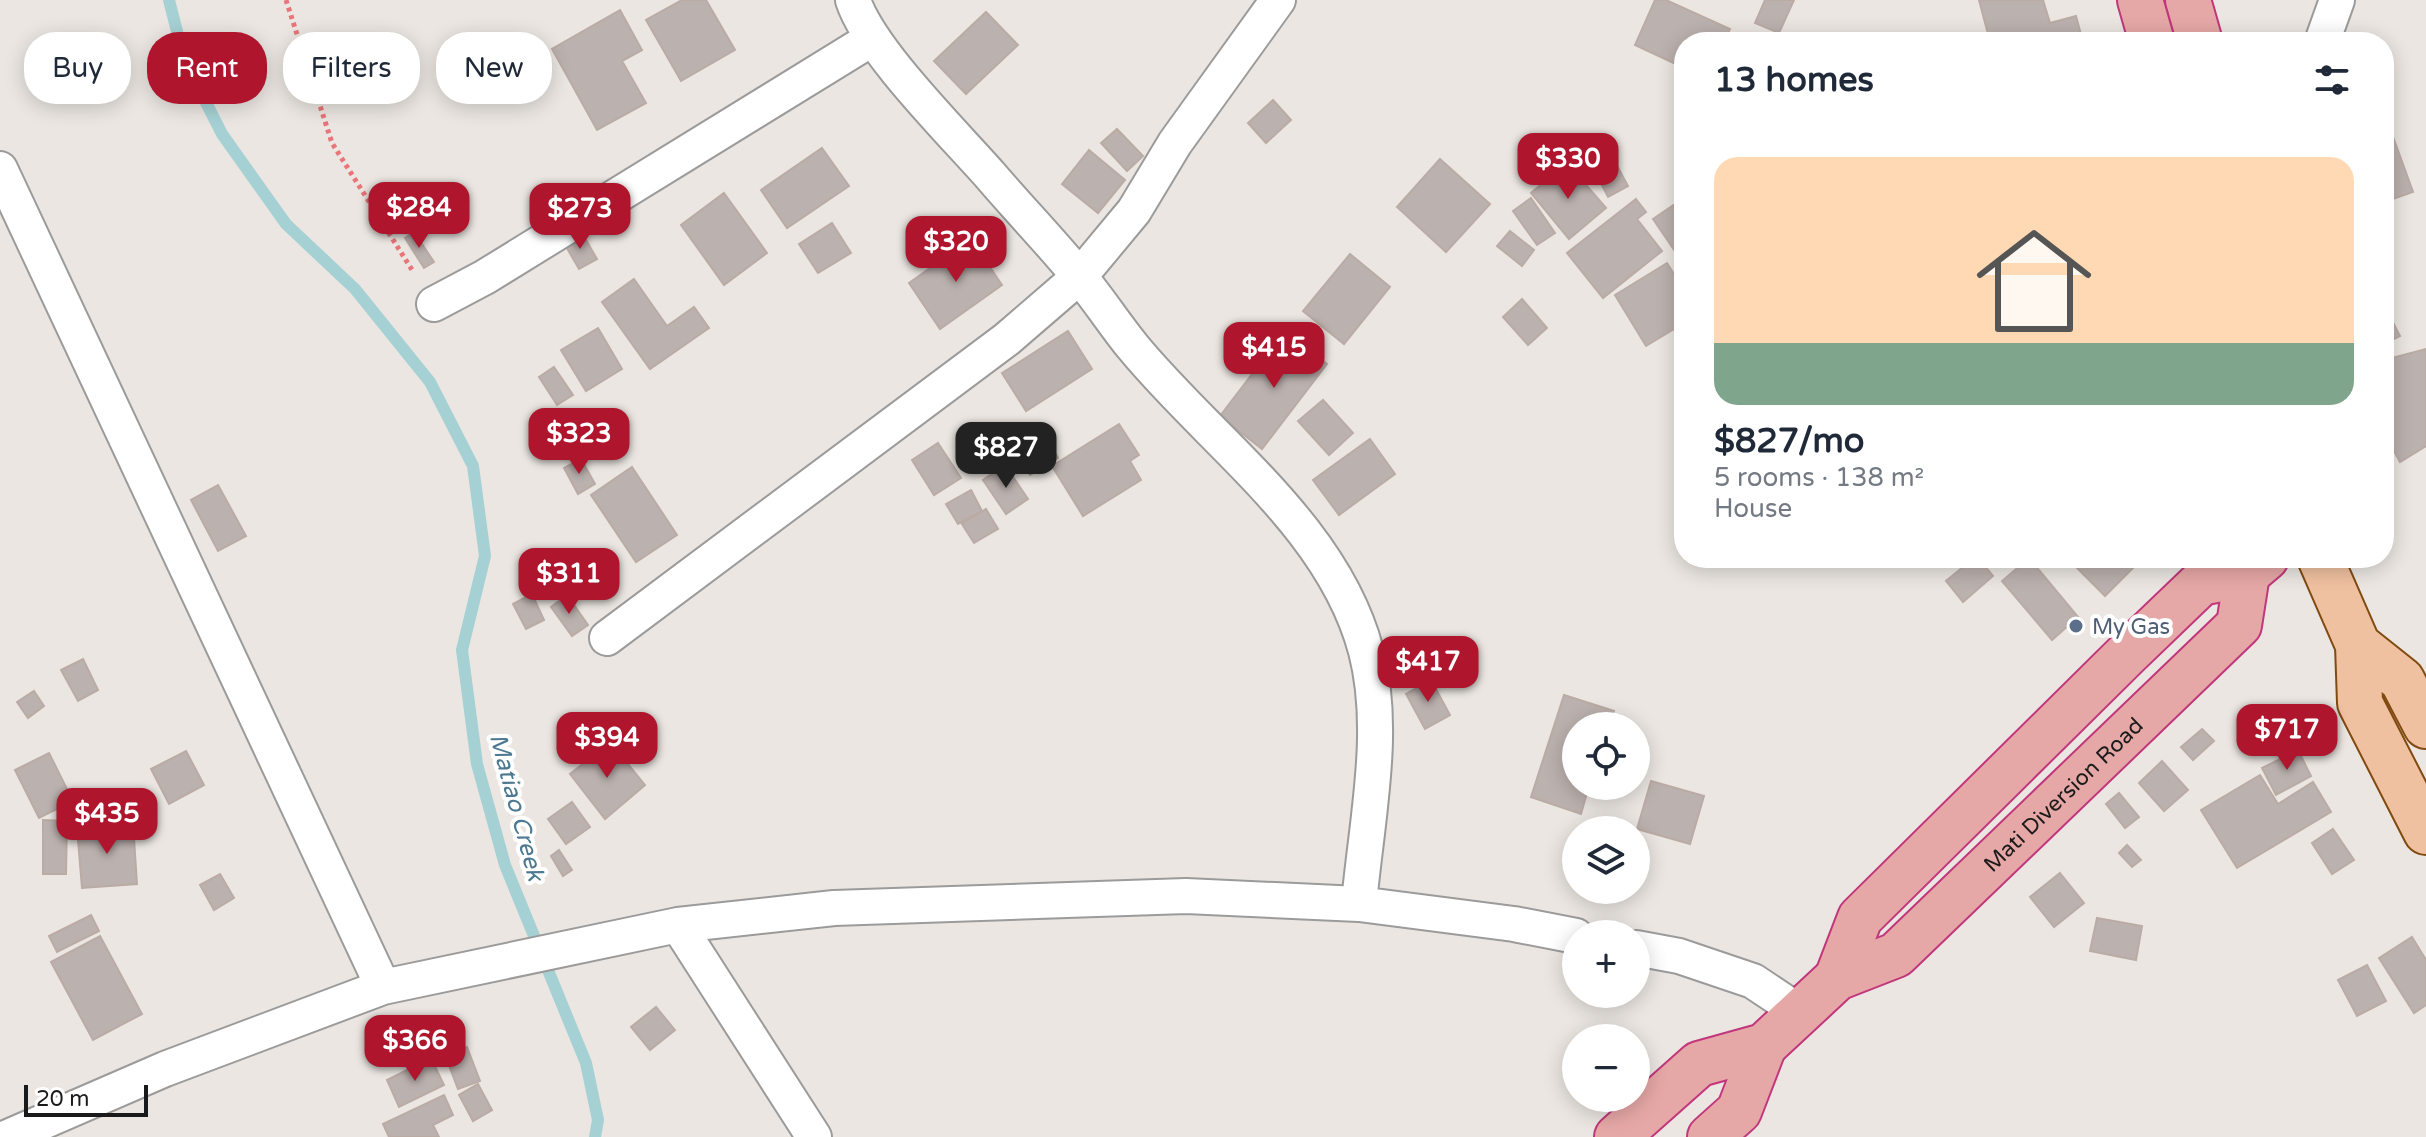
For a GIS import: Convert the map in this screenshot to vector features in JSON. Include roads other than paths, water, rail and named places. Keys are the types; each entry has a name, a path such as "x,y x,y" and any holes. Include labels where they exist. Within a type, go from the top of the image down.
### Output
{"highway":[{"path":"2140,0 2149,32"},
{"path":"2188,0 2197,32"},
{"path":"1617,1137 1699,1064 1764,1046 1801,1013 1837,978 1860,918 2201,583 2250,568"},
{"path":"1710,1137 1739,1111 1764,1046"}],"main road":[{"path":"2324,568 2358,645 2360,703 2426,832"},
{"path":"2358,645 2402,680 2426,726"}],"street":[{"path":"853,0 873,38 1080,276 1133,347 1287,512 1321,555 1347,599 1366,651 1374,700 1359,904"},
{"path":"607,638 1007,339 1080,276 1134,211 1175,143 1278,0"},
{"path":"2326,32 2337,0"},
{"path":"434,304 485,277 873,38"},
{"path":"0,169 383,987"},
{"path":"8,1137 165,1069 383,987 570,945 678,925 834,908 1186,896 1359,904 1562,933"},
{"path":"678,925 814,1137"},
{"path":"1650,951 1679,956 1753,981 1801,1013"}],"waterway":[{"name":"Matiao Creek","path":"169,0 184,59 222,134 286,224 355,289 430,382 473,466 485,556 462,650 477,764 505,865 586,1063 598,1120 595,1137"}],"place":[{"name":"My Gas","path":"2076,626"}]}
